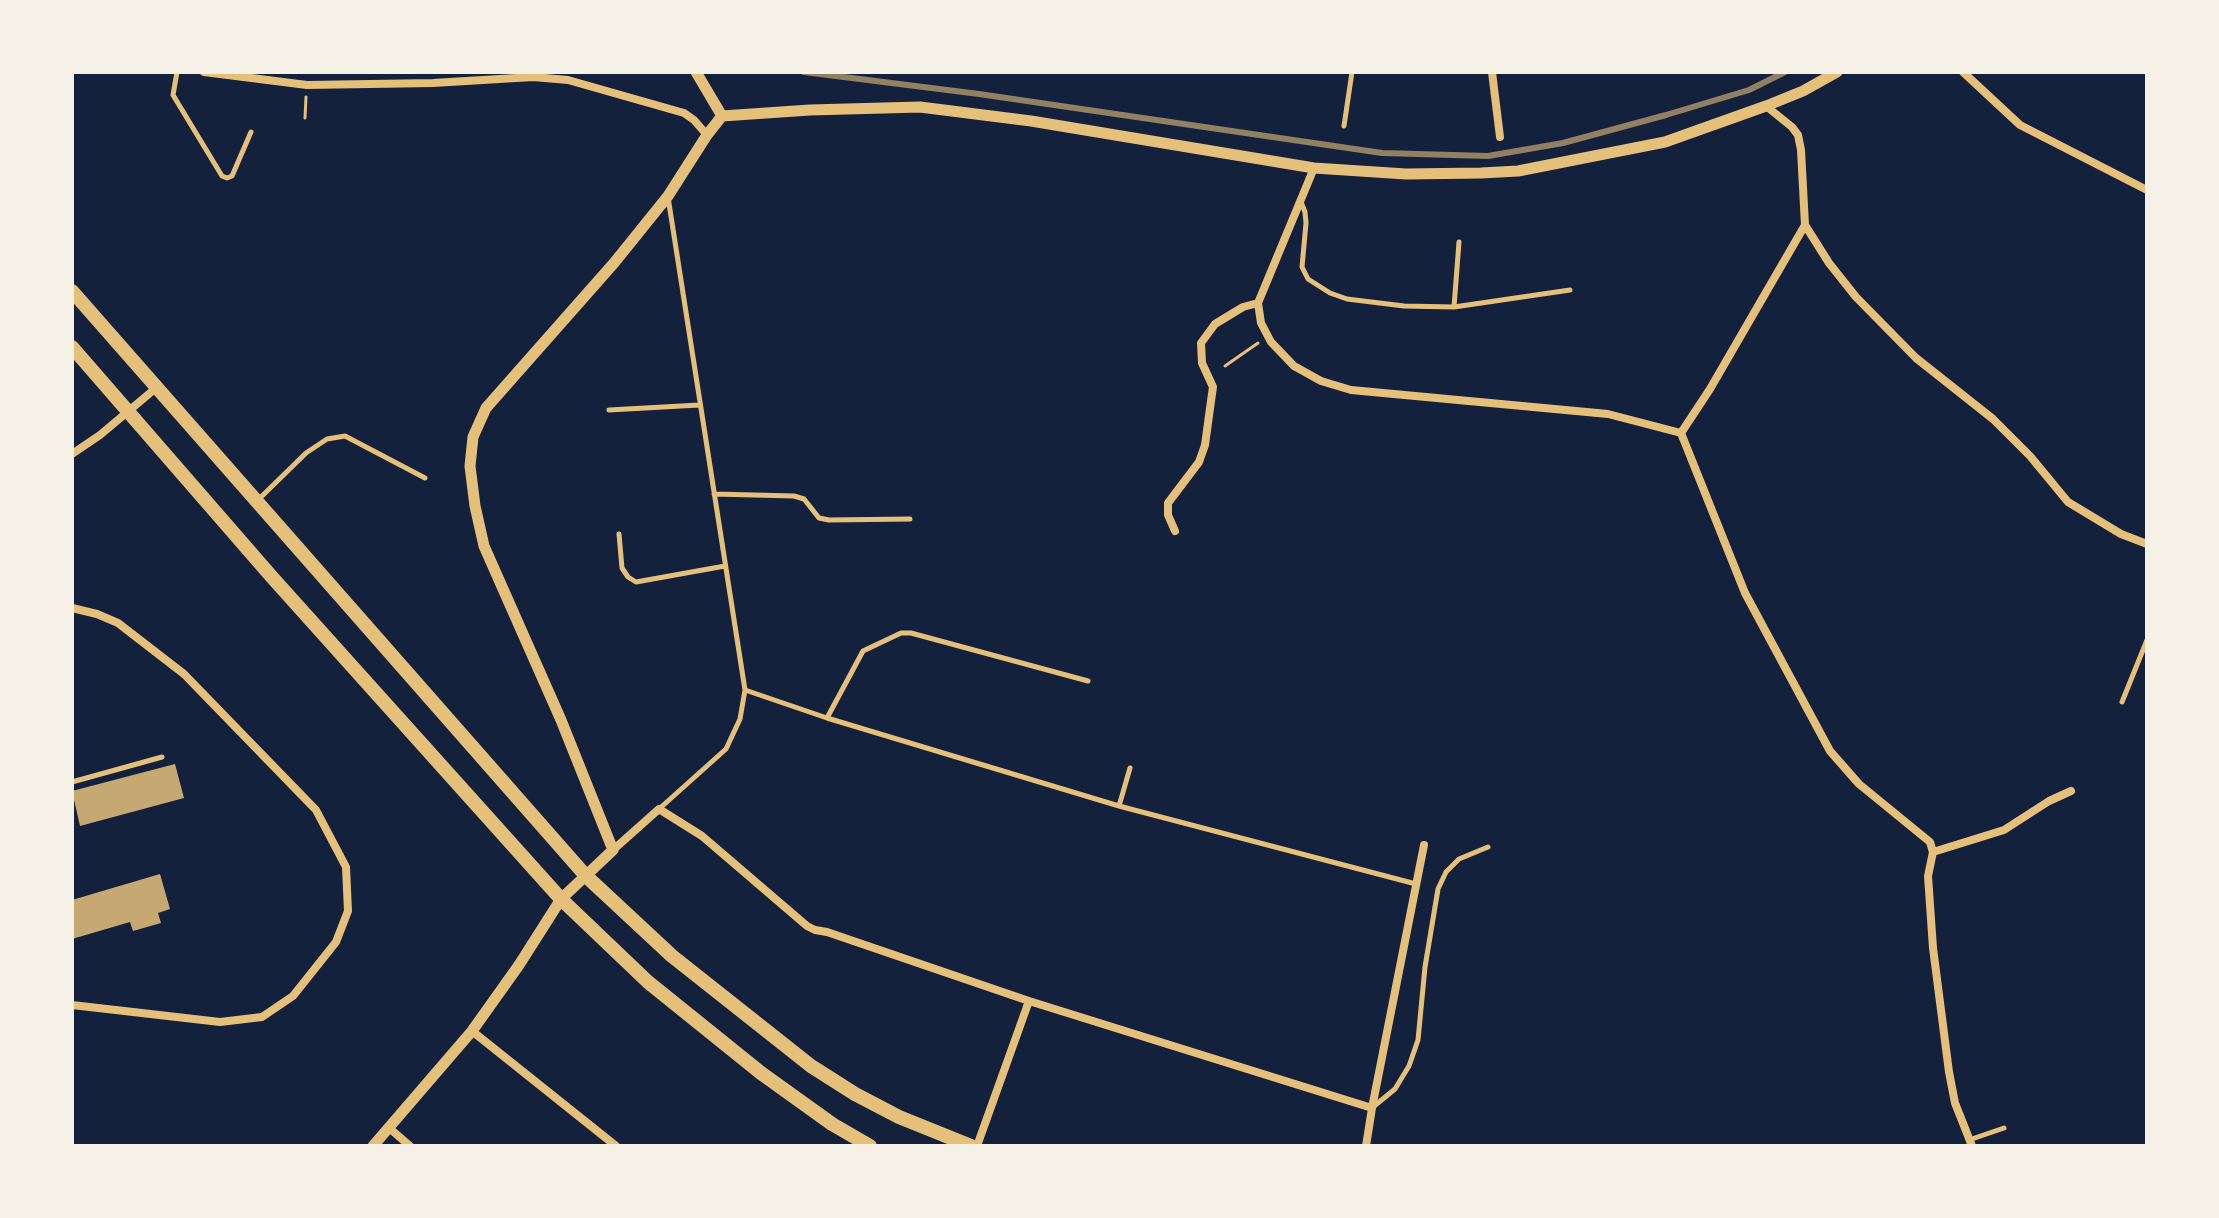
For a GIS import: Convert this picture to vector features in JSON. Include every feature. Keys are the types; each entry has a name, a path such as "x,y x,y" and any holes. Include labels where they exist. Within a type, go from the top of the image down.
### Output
{"main road":[{"path":"72,291 586,876 672,956 811,1066 899,1117 974,1146"},
{"path":"72,347 561,899 648,982 761,1073 832,1124 870,1146"}],"street":[{"path":"204,72 307,85 533,77 568,80 684,113 707,135"},
{"path":"696,72 722,116"},
{"path":"1492,72 1500,137"},
{"path":"613,850 556,707 484,546 470,466 473,437 486,408 614,263 668,196 722,116 920,107 1031,121 1314,168 1406,174 1518,171 1665,142 1803,91 1837,72"},
{"path":"1963,72 2020,125 2147,190"},
{"path":"1766,106 1798,135 1805,225 1856,297 1916,358 1993,419 2030,456 2068,502 2121,534 2147,544"},
{"path":"1314,168 1258,303 1267,336 1294,366 1321,381 1351,390 1608,414 1681,433"},
{"path":"1681,433 1805,225"},
{"path":"1175,531 1168,515 1168,503 1199,462 1205,445 1213,387 1202,363 1201,343 1215,324 1243,307 1258,303"},
{"path":"72,454 156,388"},
{"path":"1681,433 1745,593 1830,751 1859,784 1930,842 1933,852 1928,876 1933,948 1955,1103 1970,1143"},
{"path":"72,608 118,623 184,674 316,810 346,867 348,911 336,942 293,996 262,1017 220,1022 72,1005"},
{"path":"1933,852 2004,830 2049,801 2071,791"},
{"path":"373,1146 472,1031 561,899 659,809 702,836 807,926 1029,1001 1372,1108"},
{"path":"1366,1146 1424,845"},
{"path":"974,1146 1029,1001"},
{"path":"472,1031 616,1146"},
{"path":"388,1127 410,1146"}],"lane":[{"path":"177,72 173,95 222,176 232,176 251,132"},
{"path":"1344,126 1352,72"},
{"path":"659,809 726,749 740,719 745,690 668,196"},
{"path":"1300,201 1306,223 1302,267 1308,279 1330,293 1347,299 1404,306 1454,307 1570,290"},
{"path":"1454,307 1459,242"},
{"path":"609,410 699,405"},
{"path":"256,503 306,453 327,439 345,436 425,478"},
{"path":"714,494 794,496 804,499 819,518 829,520 910,519"},
{"path":"619,534 622,568 636,582 725,566"},
{"path":"827,718 863,651 901,633 911,633 1088,681"},
{"path":"2122,702 2147,640"},
{"path":"745,690 827,718 1119,806 1416,884"},
{"path":"72,782 162,757"},
{"path":"1119,806 1130,768"},
{"path":"1372,1108 1395,1089 1409,1066 1418,1040 1425,967 1438,889 1446,872 1459,859 1488,847"},
{"path":"1970,1143 2004,1128"}],"path":[{"path":"305,118 307,85"},
{"path":"1225,366 1267,336"}],"building":[{"path":"175,764 184,798 80,826 72,791"},
{"path":"160,874 170,909 158,913 161,923 133,931 130,922 72,939 72,900"}],"railway":[{"path":"804,72 979,94 1382,153 1488,156 1563,143 1666,115 1749,90 1785,72"}]}
